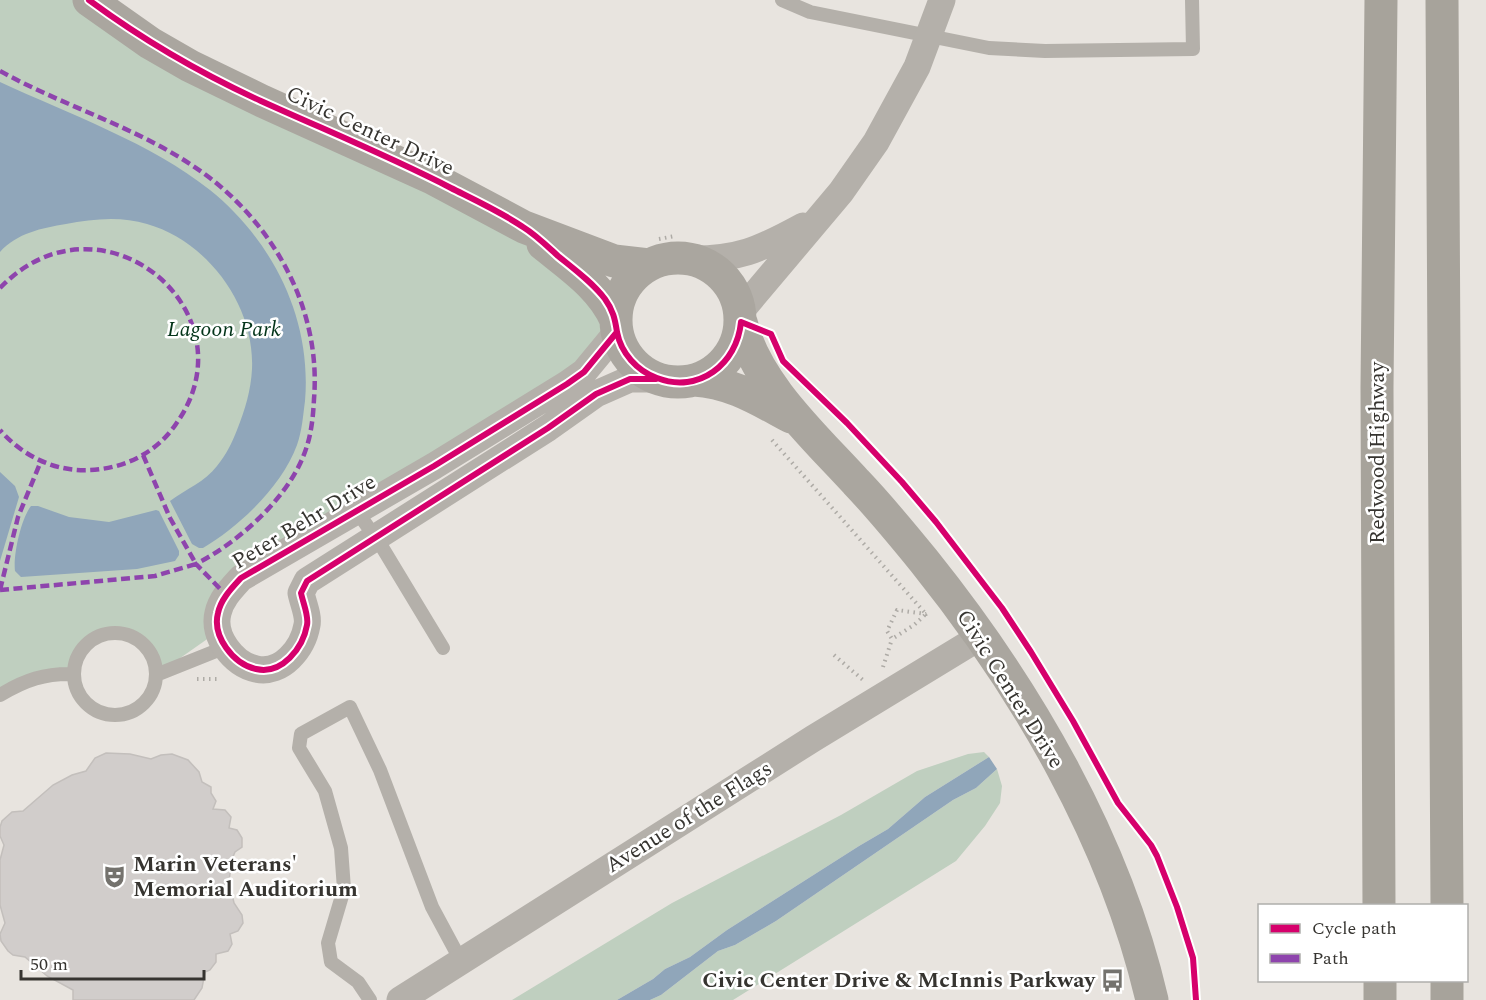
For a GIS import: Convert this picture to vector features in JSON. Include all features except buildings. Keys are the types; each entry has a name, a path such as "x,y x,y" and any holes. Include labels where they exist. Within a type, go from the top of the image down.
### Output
{"highway":[{"name":"Redwood Highway","path":"1379,904 1377,377 1381,0"},
{"path":"1442,0 1447,904"},
{"path":"1380,982 1380,1000"},
{"path":"1447,982 1447,1000"}],"street":[{"name":"Civic Center Drive","path":"89,0 150,43 190,66 422,173 524,227 614,261 649,265"},
{"path":"741,317 817,219 854,176 876,142 910,81 930,37 942,0"},
{"path":"658,379 641,370 627,356 617,326 622,293 629,282 649,265 674,258 710,260 742,255 770,244 817,219"},
{"name":"Civic Center Drive","path":"524,227 596,289 611,308 617,326"},
{"path":"226,647 240,661 258,670 269,669 286,661 295,654 301,644 308,623 301,594 307,581 613,385 630,379 658,379 676,382 694,380 707,376 720,367 735,347 740,334 741,317 736,296 721,274 700,262 687,259"},
{"name":"Civic Center Drive","path":"741,317 744,336 756,361 798,421 891,520 939,580 980,637 1041,731 1100,844 1134,935 1152,1000"},
{"name":"Peter Behr Drive","path":"226,647 217,625 217,614 226,595 241,578 434,466 567,384 584,372 617,326"},
{"name":"Civic Center Drive","path":"694,380 709,381 736,388 798,421"},
{"name":"Avenue of the Flags","path":"400,1000 814,738 980,637"}],"lane":[{"path":"782,0 810,12 930,37 989,48 1027,51 1193,49 1192,0"},
{"path":"356,510 376,538 443,648"},
{"path":"116,633 126,635 145,645 151,654 156,675 153,690 144,704 136,710 115,715 104,713 86,703 80,694 74,674 76,663 87,645 105,634 116,633"},
{"path":"156,675 226,647"},
{"path":"0,695 34,678 55,674 74,674"},
{"path":"370,1000 358,982 331,962 328,943 344,889 341,849 325,791 298,748 301,734 350,707 380,770 432,907 461,961"}],"path":[{"path":"892,639 887,631 893,616 897,610 910,611"},
{"path":"882,668 892,639 914,626 926,614"},
{"path":"834,656 864,681 873,675"},
{"path":"153,690 182,679 223,680"}],"green space":[{"name":"Lagoon Park","path":"0,0 89,0 432,178 605,298 603,350 241,578 213,635 156,675 151,657 142,644 130,636 116,633 102,636 89,643 80,656 74,674 0,695"},
{"path":"984,752 989,757 925,797 888,829 727,930 690,957 665,969 653,979 617,1000 512,1000 672,903 841,815 917,771 968,754"},
{"path":"997,769 1002,786 1000,803 985,826 956,861 733,1000 650,1000 661,995 718,951 735,945 776,921 953,800 976,788"}],"water":[{"path":"0,82 109,130 187,173 232,210 270,258 284,284 295,312 306,370 305,401 299,440 281,475 258,504 245,517 203,548 192,544 170,501 212,472 231,444 243,415 252,369 251,345 236,299 207,260 189,245 169,232 137,221 96,220 48,227 14,240 0,252"},
{"path":"0,472 15,486 19,497 0,561"},
{"path":"31,506 38,506 69,517 109,522 156,510 159,511 179,555 175,561 137,569 21,577 15,571 15,556 18,537"},
{"path":"989,757 997,769 976,788 953,800 776,921 735,945 718,951 661,995 650,1000 617,1000 653,979 665,969 690,957 727,930 888,829 925,797"}],"marked path":[{"path":"0,71 134,133 186,161 234,199 256,223 275,249 290,276 302,305 310,336 314,367 314,406 310,436 295,473 272,505 243,533 196,564 226,595"},
{"path":"0,288 40,259 81,249 121,255 156,275 182,304 196,341 196,382 176,424 153,448 134,460 101,469 72,470 58,467 33,457 0,430"},
{"path":"0,590 155,576 196,564 170,518 143,455"},
{"path":"0,590 18,517 41,461"}],"cycle path":[{"path":"89,0 151,42 216,79 428,176 497,211 528,230 600,293 612,311 619,340 626,354 650,375 673,382 687,382 713,372 732,351 741,322 771,334 783,361 847,423 936,522 1002,608 1031,652 1073,721 1118,803 1157,856 1177,907 1193,958 1196,1000"},
{"path":"617,332 584,372 567,384 434,466 241,578 219,608 218,631 226,648 240,661 256,669 265,670 283,664 296,651 305,634 307,618 301,593 307,581 548,428 596,394 630,379 656,379"}],"place":[{"name":"Marin Veterans' Memorial Auditorium","path":"115,877"},
{"name":"Civic Center Drive & McInnis Parkway","path":"1113,980"}]}
